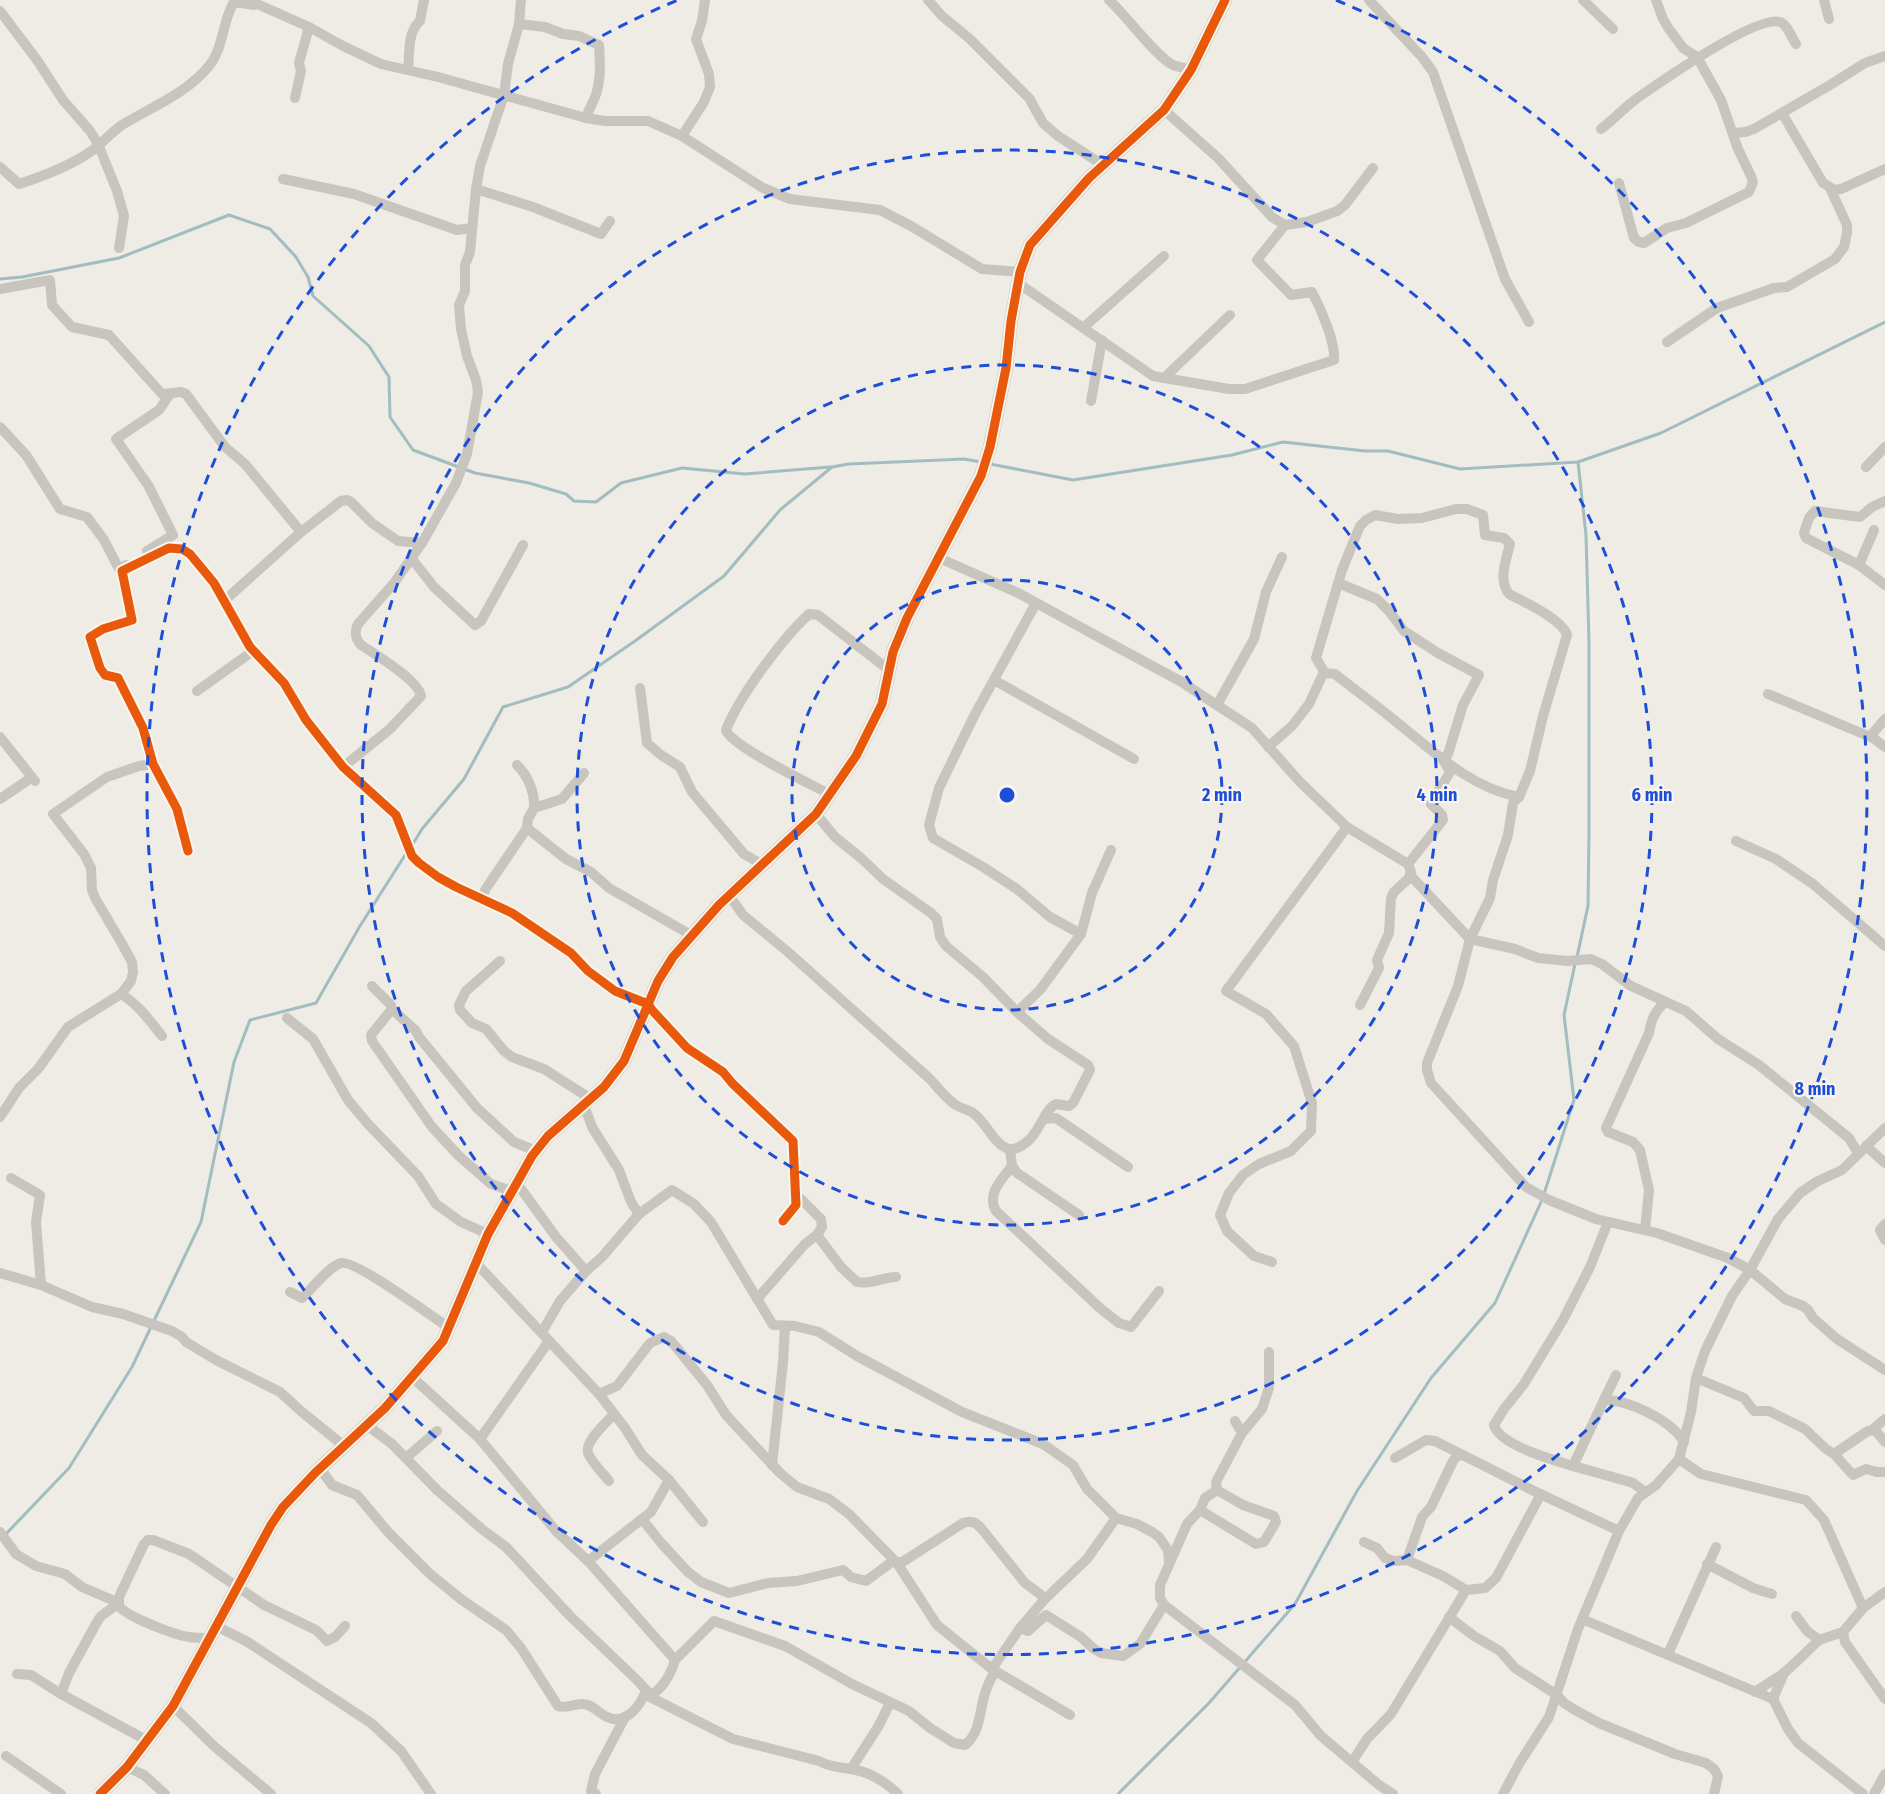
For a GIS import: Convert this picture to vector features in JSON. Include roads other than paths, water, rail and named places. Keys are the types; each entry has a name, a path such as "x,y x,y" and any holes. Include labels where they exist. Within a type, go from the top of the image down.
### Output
{"street":[{"path":"248,0 268,3 343,46 381,64 408,69 586,118 604,121 648,121 682,136 763,188 790,199 880,210 911,225 982,269 1019,278 1144,371 1154,376 1229,389 1245,389 1334,360 1335,352 1324,315 1312,292 1291,295 1257,260 1285,225"},
{"path":"408,69 411,34 420,21 424,0"},
{"path":"343,767 390,729 421,696 420,690 396,668 361,645 356,636 358,624 394,583 422,543 443,508 467,454 478,392 477,380 467,356 461,329 459,305 465,291 465,265 470,252 480,166 504,95 508,63 519,24 521,0"},
{"path":"682,136 704,102 710,87 709,74 696,39 705,0"},
{"path":"928,0 1029,98 1043,123 1058,136 1103,165"},
{"path":"1109,0 1163,58 1172,65 1191,70"},
{"path":"100,1794 127,1767 173,1706 283,1507 320,1468 385,1408 443,1341 489,1234 514,1187 548,1136 604,1087 624,1061 658,981 668,965 691,935 729,895 816,814 856,756 882,704 893,652 907,618 981,476 990,447 1006,368 1019,278 1027,252 1035,238 1089,178 1164,111 1191,70 1225,0"},
{"path":"1369,0 1433,72 1505,279 1529,322"},
{"path":"1583,0 1613,29"},
{"path":"1619,183 1634,238 1644,243 1667,228 1686,223 1749,192 1753,182 1738,149 1721,100 1697,57 1683,48 1669,29 1656,0"},
{"path":"1824,0 1829,19"},
{"path":"0,167 19,184 49,174 92,151 110,133 189,87 210,65 215,57 229,10 234,2 268,3"},
{"path":"0,11 37,60 63,100 90,130 98,144 117,191 124,216 118,248"},
{"path":"1601,129 1634,101 1697,57 1768,22 1784,24 1796,44"},
{"path":"519,24 545,27 563,34 579,36 598,44 600,63 597,93 586,118"},
{"path":"295,98 302,71 298,63 309,27"},
{"path":"1733,133 1754,129 1865,63 1885,56"},
{"path":"1164,111 1218,158 1272,217 1285,225 1306,222 1337,211 1346,205 1373,168"},
{"path":"1782,113 1823,183 1830,188 1841,189 1885,169"},
{"path":"283,179 354,194 457,230 472,228"},
{"path":"1668,342 1717,308 1774,288 1795,284 1818,267 1835,259 1844,247 1847,233 1846,225 1830,188"},
{"path":"476,189 569,220 601,234 610,221"},
{"path":"1084,327 1164,256"},
{"path":"0,289 50,280 52,305 72,327 109,335 162,394 181,392 186,394 225,447 245,464 301,532"},
{"path":"1164,378 1230,315"},
{"path":"1091,401 1102,339"},
{"path":"0,427 26,455 60,509 87,517 104,540 119,569 172,534 147,486 116,439 159,410 170,394"},
{"path":"1866,467 1885,447"},
{"path":"224,601 301,532 342,501 347,500 372,523 398,541 422,543"},
{"path":"1885,501 1872,507 1860,517 1815,512 1805,525 1804,533 1806,538 1859,565 1885,585"},
{"path":"1325,673 1316,658 1338,582 1360,526 1366,520 1375,515 1398,519 1422,518 1456,509 1467,509 1484,517 1485,535 1504,538 1510,544 1503,579 1505,588 1509,594 1556,621 1566,630 1567,635 1543,716 1530,771 1514,803 1508,835 1493,880 1490,898 1470,939 1458,986 1427,1063 1428,1077 1518,1178 1538,1195 1596,1220 1645,1230 1728,1258 1750,1270 1785,1299 1808,1310 1813,1318 1837,1338 1885,1370"},
{"path":"1859,565 1874,531"},
{"path":"412,559 434,587 475,625 481,621 523,545"},
{"path":"188,851 177,808 153,764 143,728 118,678 105,675 100,668 90,637 103,629 132,620 122,571 169,548 182,549 190,554 214,583 253,651 284,683 306,720 343,767 396,815 416,860 438,877 512,913 571,953 588,971 615,992 648,1004 687,1048 723,1072 793,1141 796,1208 783,1221"},
{"path":"1217,705 1254,639 1266,592 1282,557"},
{"path":"939,558 1036,603 1180,681 1252,728 1300,782 1347,827 1409,870 1470,939 1515,949 1538,958 1567,962 1592,959 1602,964 1631,986 1686,1011 1718,1039 1760,1065 1862,1150 1885,1163"},
{"path":"1338,582 1377,599 1404,631 1479,675 1463,705 1444,761"},
{"path":"1036,603 939,788 929,825 933,838 983,867 1017,890 1050,917 1081,934"},
{"path":"831,795 743,747 728,735 726,729 729,720 762,670 809,614 818,615 889,670"},
{"path":"197,691 253,651"},
{"path":"1268,747 1292,726 1309,704 1325,673"},
{"path":"1325,673 1335,674 1392,717 1444,761 1486,787 1519,797"},
{"path":"994,680 1134,759"},
{"path":"640,688 647,743 661,755 680,766 692,792 744,854 761,864"},
{"path":"1768,694 1873,738 1885,747"},
{"path":"1873,738 1873,733 1885,719"},
{"path":"0,737 31,781 19,784 0,799"},
{"path":"1360,1005 1379,968 1377,960 1389,933 1391,898 1443,820 1442,815 1431,804 1450,772 1444,761"},
{"path":"0,1118 19,1088 38,1069 68,1027 121,994 131,981 133,972 132,962 94,898 91,868 84,854 53,814 106,777 139,766 153,764"},
{"path":"483,899 485,890 527,828 530,808 534,801 528,776 517,765"},
{"path":"530,808 561,799 584,773"},
{"path":"729,895 743,915 788,952 930,1079 952,1102 974,1114 1000,1146 1010,1149 1022,1146 1032,1137 1049,1108 1056,1104 1070,1106 1090,1067 1048,1039 1017,1012 982,976 946,946 940,937 937,919 931,913 883,879 835,837 816,814"},
{"path":"1272,1263 1254,1256 1227,1231 1220,1215 1229,1193 1243,1175 1259,1164 1291,1151 1311,1131 1312,1103 1294,1046 1266,1014 1226,991 1347,827"},
{"path":"527,828 566,859 591,872 609,888 691,935"},
{"path":"1736,841 1776,859 1813,884 1885,946"},
{"path":"1017,1012 1040,990 1081,934 1092,893 1111,850"},
{"path":"500,961 465,991 459,1005 460,1010 472,1023 486,1029 512,1057 544,1069 587,1102 592,1127 619,1170 631,1202 639,1214"},
{"path":"372,987 416,1031 419,1038 477,1108 514,1142 536,1151"},
{"path":"121,994 147,1017 162,1036"},
{"path":"1645,1230 1650,1190 1640,1150 1633,1142 1608,1132 1606,1128 1649,1033 1651,1020 1658,1008 1665,1002"},
{"path":"392,1009 371,1035 372,1041 432,1127 491,1184 514,1187 586,1271"},
{"path":"287,1018 314,1039 348,1100 418,1176 436,1204 461,1222 489,1234"},
{"path":"1044,1119 1056,1118 1128,1167"},
{"path":"1503,1794 1519,1764 1542,1731 1557,1695 1582,1619 1619,1531 1638,1498 1656,1485 1679,1459 1691,1412 1696,1378 1719,1319 1750,1270 1778,1219 1800,1193 1818,1181 1838,1173 1885,1128"},
{"path":"1010,1149 1012,1166 1017,1173 1079,1215"},
{"path":"1012,1166 993,1195 992,1201 996,1211 1101,1309 1119,1323 1131,1328 1159,1291"},
{"path":"11,1178 40,1195 36,1222 41,1285"},
{"path":"480,1439 546,1337 560,1301 639,1214 672,1190 694,1204 711,1222 772,1325 819,1332 857,1356 962,1412 1043,1444 1073,1465 1088,1489 1116,1518 1120,1517 1152,1532 1168,1550 1169,1562"},
{"path":"757,1299 822,1227 821,1219 801,1199 795,1197"},
{"path":"1608,1222 1590,1267 1563,1320 1524,1384 1494,1425 1496,1432 1513,1445 1633,1483 1644,1492"},
{"path":"1885,1224 1880,1230 1885,1240"},
{"path":"817,1235 841,1267 857,1282 873,1282 885,1277 896,1277"},
{"path":"290,1292 302,1298 333,1267 341,1262 348,1263 375,1276 449,1328"},
{"path":"476,1263 598,1394 642,1455 669,1480 703,1522"},
{"path":"0,1273 41,1285 92,1307 123,1314 172,1331 216,1360 280,1392 345,1446"},
{"path":"772,1464 785,1326"},
{"path":"598,1394 617,1386 650,1343 664,1337 671,1341 707,1385 726,1414 780,1473 797,1487 829,1499 849,1514 895,1562 937,1624 993,1670 1070,1715"},
{"path":"1217,1490 1216,1482 1242,1433 1262,1409 1269,1388 1269,1352"},
{"path":"1574,1466 1616,1375"},
{"path":"412,1377 480,1439 556,1531 588,1561 675,1660"},
{"path":"1696,1378 1744,1398 1754,1410 1768,1410 1805,1429 1834,1454 1853,1475 1866,1469 1885,1472"},
{"path":"1604,1400 1644,1410 1669,1424 1684,1442"},
{"path":"609,1481 588,1453 588,1447 614,1414"},
{"path":"1834,1454 1885,1419"},
{"path":"1235,1421 1242,1433"},
{"path":"367,1425 392,1444 437,1490 483,1530 506,1546 570,1616 647,1693 733,1739 809,1758 829,1766 859,1771 888,1785 898,1794"},
{"path":"1872,1430 1878,1432 1885,1442"},
{"path":"406,1457 437,1431"},
{"path":"1395,1458 1426,1440 1430,1440 1619,1531"},
{"path":"1407,1560 1422,1517 1431,1507 1453,1461 1457,1456 1463,1455"},
{"path":"1679,1459 1701,1474 1806,1500 1824,1520 1863,1608"},
{"path":"320,1468 332,1485 357,1495 388,1532 430,1575 506,1630 521,1648 558,1706 583,1704 615,1720 634,1711 647,1693"},
{"path":"588,1561 651,1512 669,1480"},
{"path":"1217,1490 1205,1498 1200,1510 1187,1524 1169,1562 1160,1585 1160,1598 1164,1605 1296,1705 1321,1736 1352,1762 1375,1790 1393,1794"},
{"path":"1200,1510 1256,1544 1264,1542 1276,1522 1274,1516 1243,1505 1217,1490"},
{"path":"1364,1542 1377,1548 1385,1558 1394,1561 1407,1560 1443,1576 1466,1590 1485,1588 1496,1578 1540,1494"},
{"path":"647,1693 654,1694 673,1670 675,1660 714,1621 785,1646 909,1711 954,1743 965,1744 973,1738 993,1670 1020,1628 1044,1600 1087,1559 1116,1518"},
{"path":"642,1519 688,1572 700,1582 729,1593 768,1583 797,1581 843,1570 851,1577 866,1581 895,1562 904,1561 963,1522 969,1521 981,1528 1025,1583 1040,1594 1044,1600"},
{"path":"0,1532 16,1554 36,1566 65,1574 82,1587 118,1603 126,1613 187,1637 212,1632 246,1641 371,1723 401,1751 431,1794"},
{"path":"61,1694 69,1672 97,1622 118,1603 119,1596 148,1540 153,1539 189,1554 264,1605 316,1630 327,1641 335,1637 345,1626"},
{"path":"1668,1654 1716,1547"},
{"path":"1707,1564 1753,1588 1772,1594"},
{"path":"1352,1762 1367,1739 1391,1714 1466,1590"},
{"path":"1755,1692 1785,1673 1818,1640 1843,1632 1863,1608 1885,1592"},
{"path":"1020,1628 1028,1631 1046,1615 1101,1653 1123,1656 1140,1644 1164,1605"},
{"path":"1796,1616 1807,1631 1818,1640"},
{"path":"1449,1617 1479,1640 1500,1651 1515,1668 1557,1695 1569,1706 1599,1723 1675,1754 1706,1763 1714,1769 1718,1776 1714,1794"},
{"path":"1582,1619 1773,1699 1798,1743 1863,1794"},
{"path":"1843,1632 1845,1642 1885,1699"},
{"path":"1773,1699 1785,1673"},
{"path":"17,1674 31,1675 61,1694 148,1741"},
{"path":"851,1769 878,1727 890,1703"},
{"path":"173,1706 215,1747 271,1794"},
{"path":"596,1794 591,1791 595,1774 625,1717"},
{"path":"6,1756 61,1794"},
{"path":"127,1767 144,1774 165,1794"},
{"path":"1874,1794 1885,1774"}],"waterway":[{"path":"0,279 22,277 119,258 229,215 270,229 296,257 308,277 313,296 369,346 389,377 390,417 413,450 475,473 529,483 566,494 574,501 596,502 621,483 682,468 745,474 830,467"},
{"path":"990,464 1073,480 1232,455 1283,442 1365,451 1388,451 1460,469 1578,462 1661,433 1885,322"},
{"path":"411,847 422,829 464,779 503,707 568,687 635,641 724,576 780,510 832,467 849,464 964,459 981,462"},
{"path":"1577,957 1588,906 1589,833 1589,642 1586,535 1578,462"},
{"path":"5,1535 69,1468 132,1367 201,1222 234,1062 250,1020 316,1003 360,926 407,852"},
{"path":"1544,1194 1574,1100 1564,1015 1575,964"},
{"path":"1118,1794 1209,1703 1295,1604 1357,1491 1431,1378 1495,1303 1542,1200"}]}
